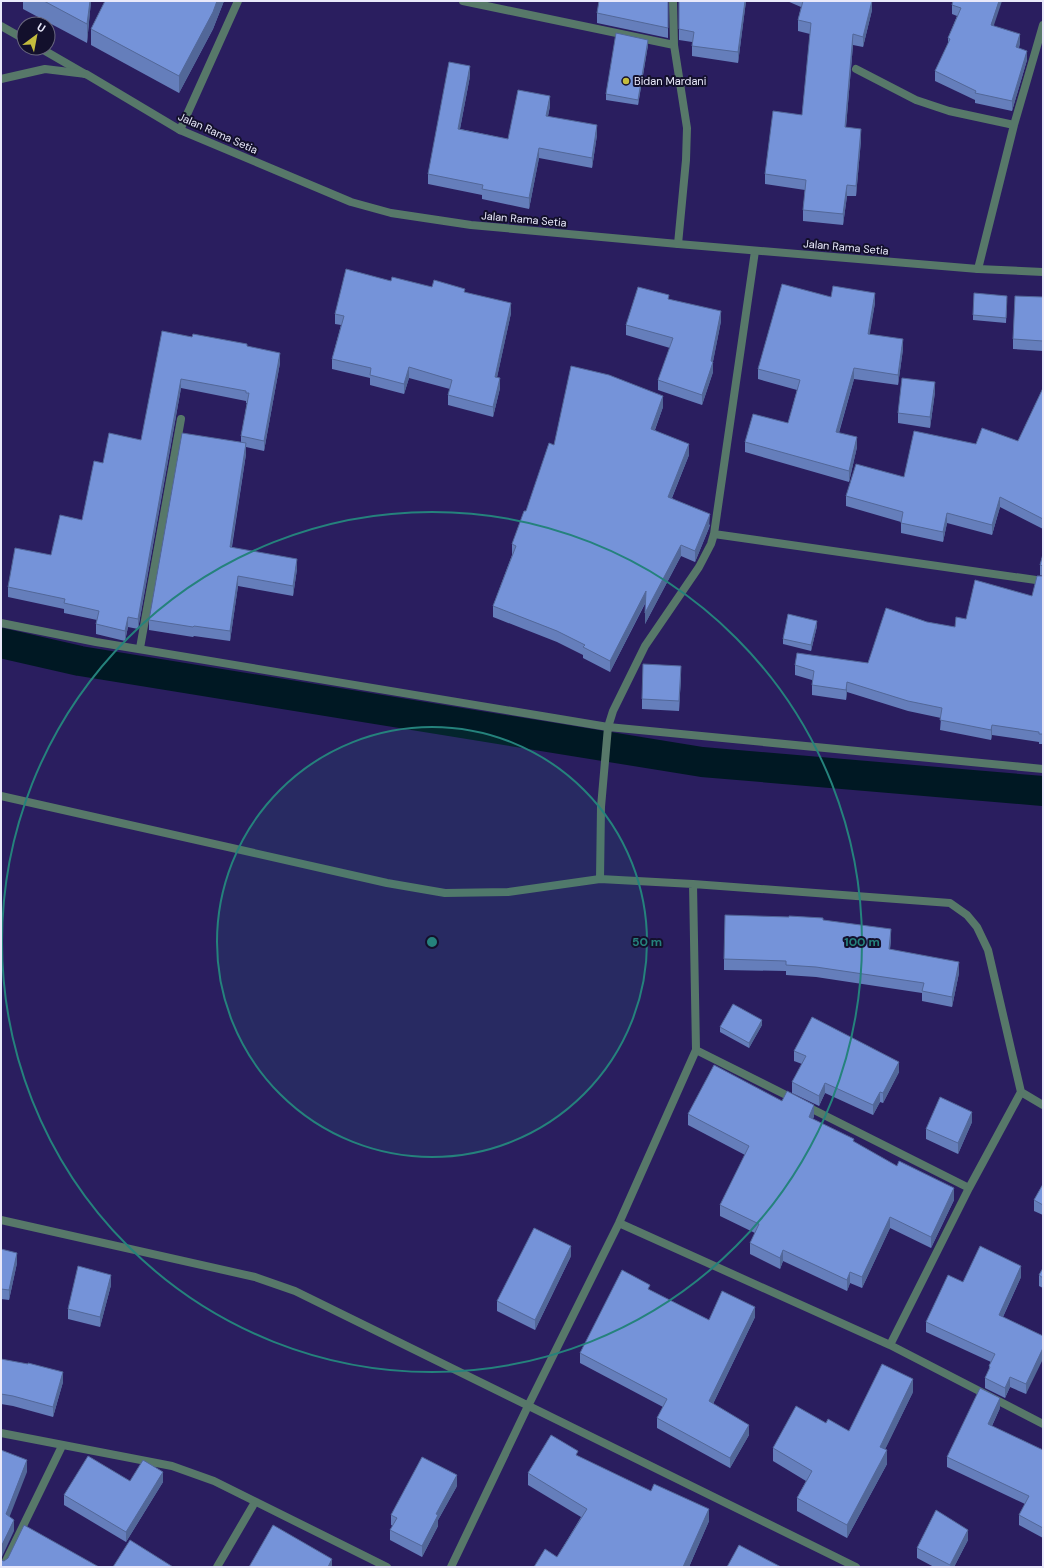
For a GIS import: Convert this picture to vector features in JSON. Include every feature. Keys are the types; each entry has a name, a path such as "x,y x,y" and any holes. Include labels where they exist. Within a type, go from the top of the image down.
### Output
{"street":[{"path":"180,130 238,1"},
{"path":"463,1 674,45"},
{"path":"673,1 674,45 686,128 686,160 678,244"},
{"path":"978,269 1014,125 1043,25"},
{"path":"1,26 16,34"},
{"name":"Jalan Rama Setia","path":"54,56 180,130 351,202 391,213 471,225 755,251 978,269 1043,272"},
{"path":"1,79 45,69 86,74"},
{"path":"856,69 916,100 949,111 1014,125"},
{"path":"600,879 601,807 608,727 613,711 645,646 700,567 711,544 714,534 755,251"},
{"path":"140,648 181,419"},
{"path":"714,534 1043,581"},
{"path":"1,623 96,642 140,648 608,727 1043,769"},
{"path":"1,796 387,883 445,893 508,892 600,879 693,884 950,903 966,915 977,927 988,950 1021,1092 969,1188 890,1345"},
{"path":"451,1567 528,1406 619,1223 696,1050 693,884"},
{"path":"696,1050 969,1188"},
{"path":"1021,1092 1043,1105"},
{"path":"1,1220 255,1277 295,1291 856,1567"},
{"path":"619,1223 890,1345 1043,1424"},
{"path":"1,1433 62,1446 172,1466 214,1481 387,1567"},
{"path":"3,1567 62,1446"},
{"path":"217,1567 255,1502"}],"building":[{"path":"44,1 90,1 87,24"},
{"path":"105,1 217,1 213,12 179,76 91,29"},
{"path":"599,1 668,1 668,28 597,13"},
{"path":"679,1 745,1 738,52 692,46 694,32 679,29"},
{"path":"803,1 872,1 863,37 853,34 845,127 861,129 856,186 847,185 843,214 803,210 806,180 765,174 773,111 802,115 811,23 798,20"},
{"path":"953,1 999,1 991,25 1020,34 1016,47 1027,51 1012,101 975,93 976,91 935,71 950,39 948,38 961,8 952,5"},
{"path":"616,33 648,40 638,100 606,94"},
{"path":"449,62 470,66 458,129 508,139 518,90 550,96 546,116 597,125 592,158 539,148 529,198 482,189 483,185 428,174"},
{"path":"346,269 391,281 392,277 432,287 434,280 465,289 464,292 511,303 495,377 500,378 493,407 448,395 452,380 409,367 404,384 370,375 371,368 332,359 344,316 335,314"},
{"path":"782,284 831,297 833,286 875,293 868,334 903,339 898,375 854,368 836,432 857,437 849,471 745,442 753,414 788,423 800,380 758,369"},
{"path":"638,287 669,295 668,299 721,311 711,361 713,362 702,395 658,380 673,338 626,325"},
{"path":"974,293 1007,296 1006,318 973,315"},
{"path":"1015,296 1043,297 1043,341 1013,339"},
{"path":"162,331 192,337 193,334 247,344 247,346 280,353 264,441 241,436 249,393 246,393 246,391 181,379 138,619 128,617 125,631 96,624 99,611 64,603 65,599 8,587 15,548 51,555 60,515 82,520 94,461 103,463 109,433 141,440"},
{"path":"571,366 609,375 663,396 651,429 689,444 668,497 710,514 695,551 681,545 645,613 646,591 610,661 583,647 585,645 557,631 493,606 516,546 512,544 524,511 526,511 549,443 554,445"},
{"path":"902,378 935,382 930,417 898,413"},
{"path":"1043,388 1043,519 1000,497 992,525 947,513 943,532 901,523 903,512 846,496 856,464 904,477 914,431 976,444 982,428 1018,441"},
{"path":"182,433 246,443 230,547 297,559 293,586 238,576 230,631 149,620"},
{"path":"1043,554 1043,566 1040,565"},
{"path":"1037,576 1043,576 1043,734 1039,734 1039,732 992,725 991,730 940,720 942,708 908,701 847,682 846,690 812,685 814,671 795,665 797,653 868,663 886,608 927,622 955,627 956,617 966,619 975,580 1032,596"},
{"path":"788,614 817,621 811,645 783,639"},
{"path":"643,664 681,666 679,701 642,699"},
{"path":"725,915 823,918 823,920 891,929 889,949 959,962 952,997 922,991 924,983 816,967 786,965 786,961 724,959"},
{"path":"733,1004 762,1020 749,1043 720,1027"},
{"path":"812,1017 899,1062 883,1093 880,1092 873,1105 825,1083 819,1096 792,1082 806,1056 794,1051"},
{"path":"714,1065 782,1101 787,1091 814,1105 809,1117 854,1139 853,1141 897,1166 899,1161 954,1188 931,1237 890,1217 862,1277 850,1272 847,1280 783,1250 780,1258 750,1243 759,1224 720,1205 749,1146 688,1114"},
{"path":"940,1097 972,1112 958,1143 926,1129"},
{"path":"1043,1184 1043,1205 1034,1200"},
{"path":"534,1228 571,1246 535,1320 497,1301"},
{"path":"980,1246 1021,1266 999,1315 1043,1336 1043,1348 1026,1384 1010,1377 1005,1388 985,1378 995,1354 926,1322 948,1275 963,1282"},
{"path":"1,1249 17,1253 9,1290 1,1289"},
{"path":"78,1266 111,1275 100,1317 68,1309"},
{"path":"1043,1268 1043,1278 1039,1275"},
{"path":"622,1270 650,1285 648,1289 709,1320 722,1291 755,1307 709,1401 749,1425 730,1458 657,1418 667,1399 580,1353"},
{"path":"1,1359 28,1363 63,1372 53,1407 1,1394"},
{"path":"882,1364 913,1379 880,1447 887,1450 847,1525 797,1498 812,1471 773,1448 796,1406 826,1423 828,1419 849,1431"},
{"path":"980,1388 1000,1398 988,1424 1043,1450 1043,1528 1019,1515 1029,1496 947,1457"},
{"path":"551,1435 578,1451 576,1455 651,1491 654,1484 709,1509 683,1567 534,1567 545,1549 557,1557 587,1509 528,1473"},
{"path":"1,1450 27,1460 6,1514 14,1520 1,1547"},
{"path":"88,1456 130,1481 143,1460 163,1472 126,1532 64,1495"},
{"path":"422,1457 457,1475 436,1514 438,1515 422,1546 390,1530 397,1518 391,1515"},
{"path":"936,1510 968,1530 950,1565 917,1548"},
{"path":"24,1525 99,1567 1,1567 1,1560 4,1561 8,1558"},
{"path":"273,1525 332,1559 328,1567 249,1567"},
{"path":"130,1540 173,1567 113,1567"},
{"path":"739,1545 781,1567 727,1567"}],"waterway":[{"path":"1,643 80,661 702,762 1043,791"}],"place":[{"name":"Bidan Mardani","path":"626,81"}]}
